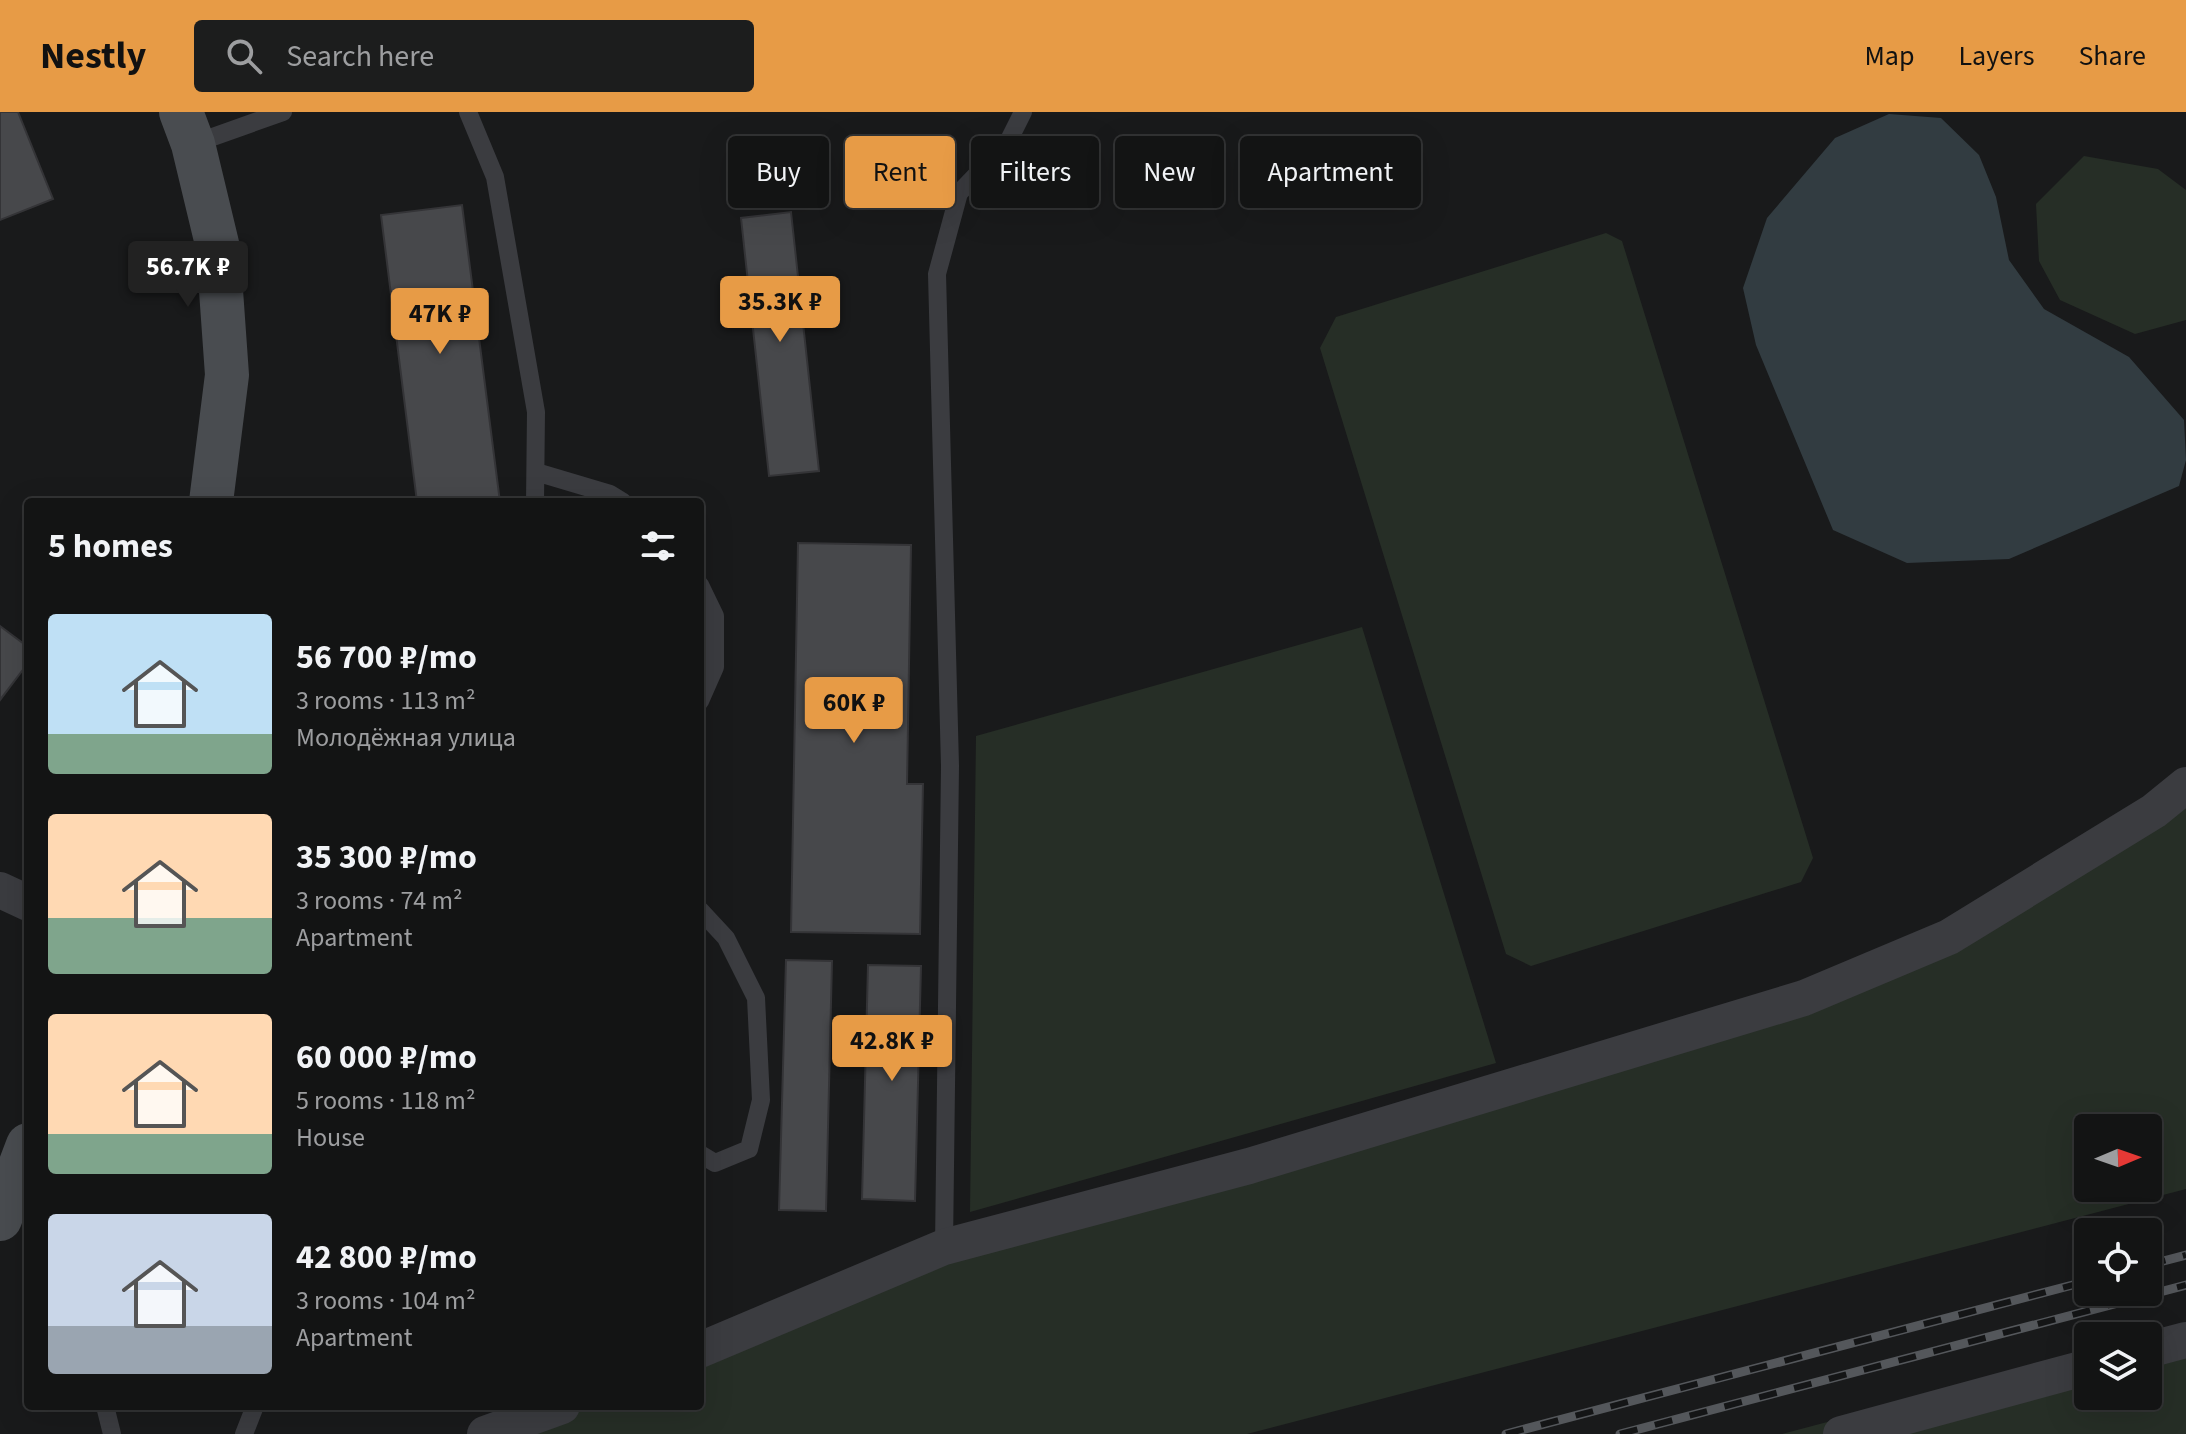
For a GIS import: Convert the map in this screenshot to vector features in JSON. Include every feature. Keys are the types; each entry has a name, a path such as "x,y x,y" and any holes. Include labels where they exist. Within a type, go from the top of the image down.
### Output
{"street":[{"path":"187,128 218,248 227,375 212,498"},
{"path":"704,1348 944,1247 1263,1162 1804,998 1949,937 2154,811 2186,785"},
{"path":"0,890 24,901"},
{"path":"0,1219 24,1156"},
{"path":"2162,1346 2186,1340"},
{"path":"1841,1434 2074,1371"},
{"path":"485,1434 551,1410"}],"lane":[{"path":"187,128 283,112"},
{"path":"468,112 495,177 536,412 535,498"},
{"path":"944,1247 950,766 937,274 959,193 1008,142 1023,112"},
{"path":"536,472 616,498"},
{"path":"704,593 715,616 715,667 704,692"},
{"path":"704,914 726,938 756,998 761,1100 749,1149 715,1163 704,1156"},
{"path":"106,1410 112,1434"},
{"path":"244,1434 253,1410"}],"shaded area":[{"path":"1889,114 1941,118 1979,155 1996,197 2009,260 2044,309 2129,357 2184,420 2186,460 2179,486 2009,559 1907,563 1833,530 1756,345 1743,288 1767,218 1835,138"},
{"path":"2084,156 2158,169 2186,190 2186,320 2135,334 2060,300 2039,261 2036,204"},
{"path":"1606,233 1622,241 1813,858 1801,882 1531,966 1506,954 1320,348 1336,317"},
{"path":"1362,627 1496,1063 970,1212 976,736"},
{"path":"2186,785 2186,1189 2162,1195 2162,1114 2074,1114 2074,1202 2136,1202 1247,1434 478,1434 537,1410 704,1410 704,1344 1949,937"},
{"path":"2186,1327 2186,1434 1782,1434 2074,1357 2074,1410 2162,1410 2162,1333"}],"building":[{"path":"0,112 18,112 53,199 0,220"},
{"path":"462,205 499,498 416,498 381,215"},
{"path":"791,212 819,471 769,476 741,218"},
{"path":"798,543 911,545 907,784 923,784 920,934 791,932"},
{"path":"0,626 24,644 24,668 0,700"},
{"path":"786,960 832,961 826,1211 779,1210"},
{"path":"868,965 921,966 915,1201 862,1199"}],"railway":[{"path":"2162,1261 2186,1255"},
{"path":"1506,1434 2074,1285"},
{"path":"1620,1434 2186,1285"}]}
